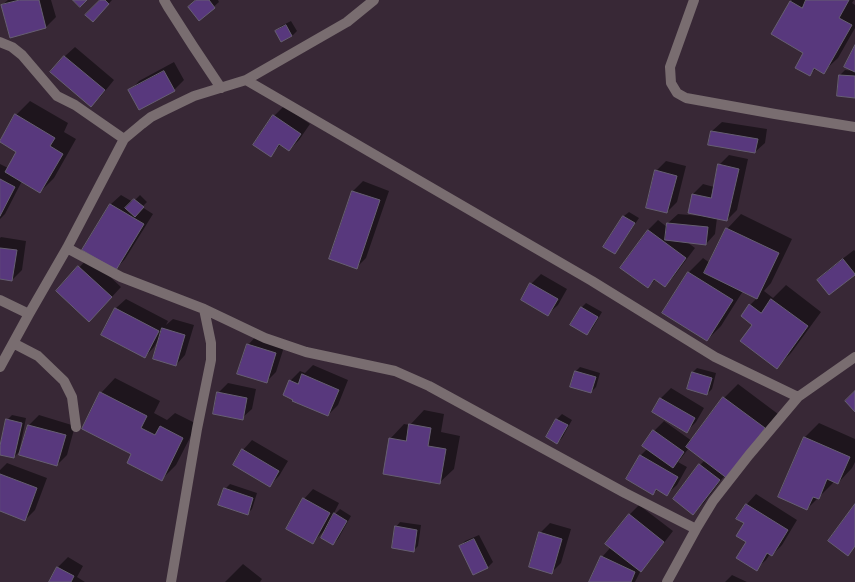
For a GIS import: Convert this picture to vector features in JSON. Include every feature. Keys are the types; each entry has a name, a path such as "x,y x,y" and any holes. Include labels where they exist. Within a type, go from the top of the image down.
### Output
{"street":[{"path":"164,0 221,88"},
{"path":"0,367 67,248 124,139 151,117 194,96 246,80 347,22 374,0"},
{"path":"694,0 670,67 671,83 677,93 686,98 855,127"},
{"path":"0,42 12,47 22,55 57,96 75,105 124,139"},
{"path":"246,80 592,281 715,357 798,397"},
{"path":"67,248 121,277 204,309 265,338 306,352 395,371 429,386 625,493 696,529"},
{"path":"0,300 29,314"},
{"path":"171,582 197,429 211,360 211,343 204,309"},
{"path":"13,343 38,356 64,381 72,397 76,427"},
{"path":"667,582 713,501 798,397 855,357"}],"building":[{"path":"20,0 39,0 46,28 10,38 1,5"},
{"path":"73,0 87,0 80,7"},
{"path":"100,0 105,0 109,4 93,22 85,15"},
{"path":"196,0 209,0 215,8 199,21 188,7"},
{"path":"806,0 849,0 839,18 852,25 824,74 814,68 810,76 795,68 803,53 771,34 790,1 802,8"},
{"path":"286,25 292,36 281,42 275,31"},
{"path":"855,45 855,72 844,67"},
{"path":"64,56 105,90 91,107 50,72"},
{"path":"164,71 175,91 139,110 128,90"},
{"path":"839,75 855,76 855,98 837,96"},
{"path":"15,114 55,138 50,146 63,154 40,193 5,172 16,152 0,141"},
{"path":"273,115 301,134 289,151 279,144 271,157 253,145"},
{"path":"711,131 758,139 755,153 708,145"},
{"path":"718,164 739,169 727,221 688,213 692,194 711,198"},
{"path":"655,170 677,176 667,213 646,208"},
{"path":"0,179 15,187 0,216"},
{"path":"352,191 380,200 357,269 329,259"},
{"path":"134,199 144,207 135,217 125,208"},
{"path":"110,204 144,224 116,270 82,250"},
{"path":"623,216 635,223 615,254 603,247"},
{"path":"667,223 708,227 706,245 665,240"},
{"path":"726,228 779,253 757,299 704,273"},
{"path":"648,230 686,258 665,287 654,279 648,288 620,268"},
{"path":"0,248 17,250 12,281 0,279"},
{"path":"843,259 855,275 829,295 817,280"},
{"path":"78,266 112,297 89,322 56,291"},
{"path":"688,272 733,300 707,341 662,313"},
{"path":"530,283 558,299 548,316 521,300"},
{"path":"771,299 808,326 777,369 740,341 752,325 741,316 749,304 761,313"},
{"path":"581,307 598,317 587,335 570,325"},
{"path":"115,308 159,331 145,358 101,335"},
{"path":"162,328 185,335 176,366 153,359"},
{"path":"247,344 276,353 267,383 237,374"},
{"path":"575,371 596,377 591,393 570,387"},
{"path":"692,372 712,378 707,395 687,389"},
{"path":"302,374 339,390 328,416 292,401 293,400 283,395 289,380 298,384"},
{"path":"855,391 855,412 845,401"},
{"path":"100,392 147,416 141,428 155,435 160,426 183,438 162,481 127,463 131,454 82,429"},
{"path":"217,392 247,398 243,420 213,414"},
{"path":"723,397 765,428 728,479 686,447"},
{"path":"660,398 695,418 687,433 652,412"},
{"path":"6,419 22,423 14,458 0,455 0,446"},
{"path":"556,419 568,425 557,444 546,437"},
{"path":"409,424 431,428 428,446 446,449 440,484 383,474 389,438 406,441"},
{"path":"28,425 66,435 57,466 19,455"},
{"path":"653,430 684,452 673,468 642,446"},
{"path":"804,437 850,457 838,484 827,479 819,499 813,497 807,510 778,497"},
{"path":"242,449 279,471 270,487 233,465"},
{"path":"640,455 678,477 667,496 656,489 653,495 626,479"},
{"path":"699,464 720,480 693,515 673,499"},
{"path":"0,474 37,488 25,521 0,511"},
{"path":"224,488 253,498 248,515 218,505"},
{"path":"303,498 330,513 313,544 286,529"},
{"path":"746,504 788,530 772,556 767,553 757,571 736,558 746,542 736,536 744,523 736,519"},
{"path":"855,504 855,546 848,556 828,541"},
{"path":"334,513 347,521 333,545 321,538"},
{"path":"629,514 664,542 641,572 605,544"},
{"path":"395,526 417,530 414,552 392,548"},
{"path":"539,532 562,539 552,574 529,567"},
{"path":"474,539 488,568 473,575 459,546"},
{"path":"601,556 635,572 631,582 589,582"},
{"path":"57,567 74,576 71,582 49,582"}]}
